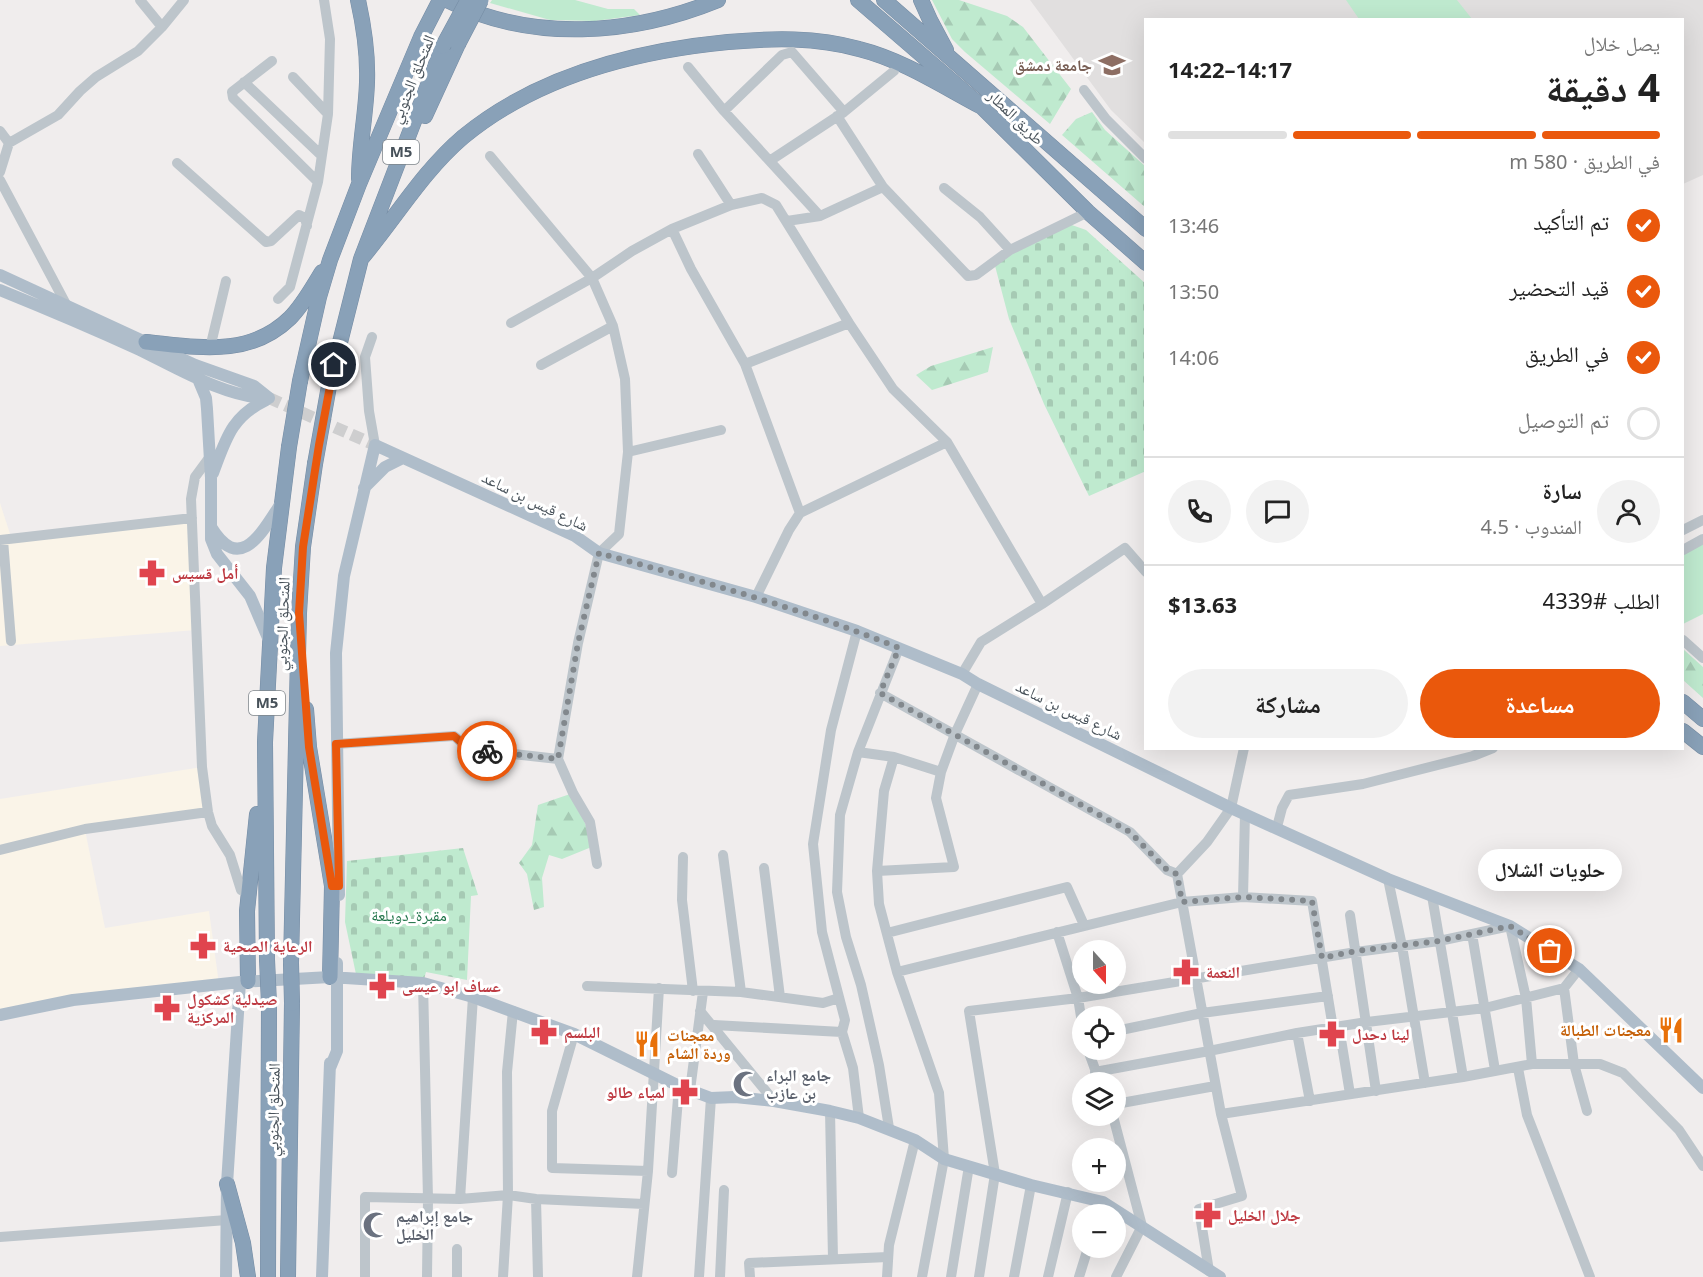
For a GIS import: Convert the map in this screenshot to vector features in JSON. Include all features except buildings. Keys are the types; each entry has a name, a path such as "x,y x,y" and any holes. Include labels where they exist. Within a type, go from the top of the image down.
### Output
{"highway":[{"path":"358,0 363,22 367,64 359,184"},
{"name":"المتحلق الجنوبي","path":"268,1277 269,1004 265,742 274,568 289,447 300,381 330,260 359,184 421,38 440,0"},
{"path":"447,0 504,22 561,30 603,28 648,21 718,0"},
{"name":"المتحلق الجنوبي","path":"288,1277 291,963 299,613 303,547 329,386 361,259 413,123 451,45 468,0"},
{"path":"451,45 481,0"},
{"name":"طريق المطار","path":"858,0 982,107 1088,212 1144,261"},
{"name":"طريق المطار","path":"884,0 1144,228"},
{"path":"921,0 938,36 957,64"},
{"path":"361,259 435,165 477,126 512,103 536,91 584,71 632,57 679,48 764,39 819,41 858,48 896,61 982,107"},
{"path":"146,342 210,348 242,345 263,337 282,325 298,308 330,260"},
{"path":"299,613 309,747 335,886 333,977"},
{"path":"1684,703 1702,718"},
{"path":"1684,732 1703,747"},
{"path":"244,982 247,911 265,742"},
{"path":"244,982 238,927 241,890 254,844"},
{"path":"227,1184 243,1243 248,1277"}],"main road":[{"path":"0,275 205,369 254,386 269,398"},
{"path":"0,290 66,316 198,379 248,397 269,398"},
{"path":"198,379 206,398 211,478 209,524"},
{"path":"211,478 233,424 247,411 269,398"},
{"path":"335,886 336,652 344,576 375,445"},
{"name":"شارع قيس بن ساعد","path":"375,445 575,536 599,553 756,597 857,631 962,674 978,684 1231,808 1388,879 1510,926 1579,969 1703,1088"},
{"path":"363,489 385,467 403,458"},
{"name":"المتحلق الجنوبي","path":"209,524 225,545 236,548 248,546 258,539 282,501"},
{"name":"المتحلق الجنوبي","path":"209,524 211,539 217,554 250,596 270,643"},
{"path":"322,1277 333,977"},
{"path":"0,1015 73,1000 244,982 333,977 423,983 473,997 574,1034 654,1074 711,1098 735,1097 774,1101 860,1118 915,1140 944,1159 1031,1185 1103,1202 1215,1274"},
{"path":"226,1277 227,1184 244,982"}],"street":[{"path":"140,0 162,27"},
{"path":"0,172 9,143 58,115 96,77 138,51 184,0"},
{"path":"278,299 290,287 308,227 318,182 328,114 330,39 324,0"},
{"path":"724,111 782,55 792,52 840,114 883,188 968,276 976,275 1010,250 1088,212"},
{"path":"272,61 232,92 232,98 318,182"},
{"path":"688,67 724,111 820,216"},
{"path":"771,160 840,114 894,71"},
{"path":"293,77 328,114"},
{"path":"244,82 321,155"},
{"path":"1084,90 1106,119 1144,157"},
{"path":"0,131 9,143"},
{"path":"698,154 731,205"},
{"path":"490,156 592,278 613,326 625,379 628,452 619,534 599,553 578,643 558,759 573,793 590,822 597,864"},
{"path":"177,163 266,242 271,241 296,216 304,217 308,227"},
{"path":"0,180 68,306"},
{"path":"787,221 820,216 883,188"},
{"path":"944,189 980,217 1010,250"},
{"path":"511,323 592,278 632,251 672,229 731,205 762,198 776,205 893,389 947,442 1042,604"},
{"path":"672,229 691,269 745,364 800,513"},
{"path":"210,348 226,281"},
{"path":"745,364 849,323"},
{"path":"541,365 613,326"},
{"path":"372,337 365,357 369,411 375,445"},
{"path":"628,452 721,430"},
{"path":"756,597 789,530 800,513 947,442"},
{"path":"209,458 195,477 191,499 202,767 208,812 233,862 241,890"},
{"path":"11,641 5,625 2,540 192,518"},
{"path":"1684,530 1703,520"},
{"path":"1684,549 1703,539"},
{"path":"962,674 981,642 1125,548 1144,570"},
{"path":"857,631 831,729 813,844 822,932 844,1020 842,1032 853,1068 860,1118"},
{"path":"1684,641 1703,658"},
{"path":"889,1128 879,1065 861,985 846,937 837,892 840,815 858,752 899,648"},
{"path":"876,871 954,867 936,798 941,772 955,734 978,684"},
{"path":"880,693 1130,832 1167,870 1177,874"},
{"path":"336,744 454,736 469,749 558,759"},
{"path":"1177,874 1207,842 1231,808 1244,750"},
{"path":"858,752 894,757 941,772"},
{"path":"1277,827 1281,808 1289,795 1363,784 1472,752"},
{"path":"894,757 884,790 876,871 879,904 897,972 939,1094 944,1159 922,1277"},
{"path":"0,850 84,829 208,812"},
{"path":"1243,897 1245,814"},
{"path":"723,855 741,992"},
{"path":"672,1173 700,1011 682,900 683,857"},
{"path":"764,868 780,997"},
{"path":"1177,874 1215,1086 1242,1196 1199,1209 1215,1274"},
{"path":"1388,879 1402,946 1425,1083"},
{"path":"887,933 1067,887 1084,925"},
{"path":"1432,896 1463,1077"},
{"path":"897,972 1182,902 1243,897 1312,901 1328,996 1350,1094"},
{"path":"1350,915 1376,1091"},
{"path":"979,1277 995,1174 969,1011 1078,998 1356,951 1439,941 1510,926 1526,998 1532,1064"},
{"path":"1057,932 1079,1006"},
{"path":"1472,934 1495,1070"},
{"path":"1091,1060 1095,1072 1297,1032 1485,1008 1564,988 1579,969"},
{"path":"423,983 428,1199 427,1277"},
{"path":"587,986 741,992 823,1003 839,998"},
{"path":"637,1277 648,1171 659,988"},
{"path":"1564,988 1574,1064 1587,1111"},
{"path":"1126,1028 1202,1013 1328,996"},
{"path":"460,1198 473,997"},
{"path":"503,1277 508,1195 507,1072 513,1011"},
{"path":"700,1011 774,1101"},
{"path":"714,1026 842,1032"},
{"path":"1297,1032 1310,1101"},
{"path":"574,1034 552,1110 552,1168 648,1171"},
{"path":"1221,1114 1376,1091 1532,1064 1600,1064 1623,1073 1679,1130 1703,1166"},
{"path":"1518,1068 1527,1115 1590,1277"},
{"path":"1126,1102 1215,1086"},
{"path":"699,1277 711,1098"},
{"path":"831,1111 833,1259"},
{"path":"1116,1126 1142,1226 1116,1277"},
{"path":"887,1277 889,1245 915,1140"},
{"path":"951,1277 969,1166"},
{"path":"1014,1277 1031,1185"},
{"path":"720,1277 724,1190"},
{"path":"1048,1277 1068,1192"},
{"path":"365,1277 365,1197 428,1199 508,1195 536,1199 644,1204"},
{"path":"536,1199 538,1277"},
{"path":"0,1237 227,1220"},
{"path":"457,1249 457,1277"},
{"path":"750,1277 749,1263 888,1257"},
{"path":"1079,1277 1085,1258"}],"shaded area":[{"name":"جامعة دمشق","path":"1030,0 1703,0 1703,175 1684,184 1684,18 1144,18 1144,142 1111,110"},
{"path":"0,503 12,540 191,517 196,630 0,646"},
{"path":"202,767 208,812 85,830 105,928 209,911 219,984 0,1015 0,799"}],"green space":[{"path":"492,0 575,0 608,9 634,9 640,15 595,21 550,20 490,3"},
{"path":"932,0 959,0 1007,16 1023,27 1071,89 1050,124 952,39"},
{"path":"1346,0 1457,0 1471,18 1358,18"},
{"path":"1092,112 1105,130 1144,165 1144,206 1062,135 1076,119"},
{"path":"1069,224 1086,230 1144,282 1144,472 1089,496 1044,404 1009,319 994,262"},
{"path":"993,347 988,372 932,390 916,375 931,366"},
{"path":"1703,539 1703,614 1684,624 1684,549"},
{"path":"1684,650 1703,667 1703,698 1684,681"},
{"path":"573,793 594,846 562,859 549,855 542,878 544,907 534,910 527,874 519,863 532,845 538,805"},
{"name":"مقبرة_دويلعة","path":"463,848 478,895 471,896 467,980 426,972 423,983 357,979 345,922 347,861"}],"tunnel":[{"path":"269,398 375,445"}],"way so far":[{"path":"487,751 558,759 578,643 599,553 756,597 857,631 899,648 880,693 1130,832 1167,870 1177,874 1182,902 1243,897 1312,901 1322,958 1356,951 1439,941 1510,926 1550,951"}],"place":[{"name":"جامعة دمشق","path":"1112,65"},
{"name":"أمل قسيس","path":"152,573"},
{"name":"الرعاية الصحية","path":"203,946"},
{"name":"حلويات الشلال","path":"1550,951"},
{"name":"النعمة","path":"1186,972"},
{"name":"عساف ابو عيسى","path":"382,986"},
{"name":"صيدلية كشكول المركزية","path":"167,1008"},
{"name":"معجنات الطبالة","path":"1671,1030"},
{"name":"البلسم","path":"544,1032"},
{"name":"لينا دحدل","path":"1332,1034"},
{"name":"معجنات وردة الشام","path":"647,1044"},
{"name":"جامع البراء بن عازب","path":"746,1084"},
{"name":"لمياء طالو","path":"685,1092"},
{"name":"جلال الخليل","path":"1208,1215"},
{"name":"جامع إبراهيم الخليل","path":"376,1225"}],"route":[{"path":"334,365 303,547 299,613 309,747 332,886 339,886 336,744 454,736 469,749 487,751"}]}
